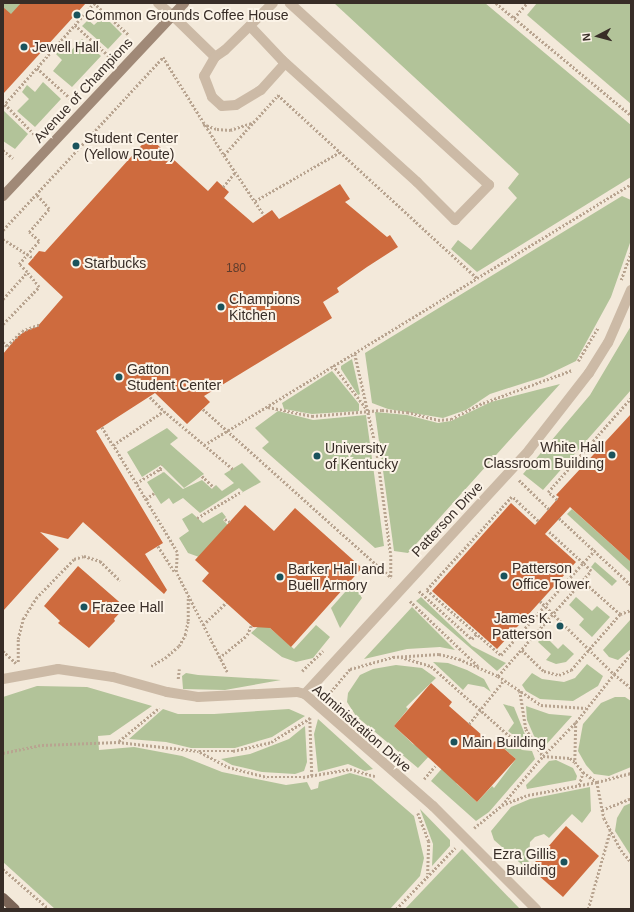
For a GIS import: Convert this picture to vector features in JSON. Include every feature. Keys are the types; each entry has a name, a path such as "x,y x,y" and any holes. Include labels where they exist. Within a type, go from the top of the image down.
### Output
{"main road":[{"name":"Avenue of Champions","path":"3,196 184,3"},
{"path":"3,898 15,909"}],"street":[{"path":"158,3 215,57"},
{"path":"273,3 215,57 204,76 212,97 222,106 236,105 261,90 285,63"},
{"path":"250,26 285,63 417,182 455,220 489,185 290,3"},
{"name":"Patterson Drive","path":"305,694 529,450 589,373 608,343 631,290"},
{"name":"Administration Drive","path":"3,679 58,669 113,677 167,692 198,697 297,692 305,694 433,806 536,909"}],"path":[{"path":"35,134 4,105 94,3 129,36"},
{"path":"496,3 631,115"},
{"path":"514,18 527,3"},
{"path":"75,25 109,56"},
{"path":"3,230 163,57"},
{"path":"37,68 70,98"},
{"path":"278,95 477,278"},
{"path":"203,123 217,129 230,130 254,122"},
{"path":"3,150 13,158"},
{"path":"255,201 340,152"},
{"path":"224,155 264,216"},
{"path":"224,187 235,172"},
{"path":"204,445 631,184"},
{"path":"3,324 39,287 19,264 39,241 29,232 49,209 37,195"},
{"path":"3,239 33,258"},
{"path":"3,299 27,272"},
{"path":"3,342 7,346 22,331 40,324"},
{"path":"203,409 391,577 391,555 378,452 367,410 355,353"},
{"path":"333,365 367,410"},
{"path":"268,407 312,416 367,410 407,412 438,420 451,419 483,402 572,370"},
{"path":"150,397 164,411 233,469"},
{"path":"557,500 548,492 631,398"},
{"path":"113,445 164,411"},
{"path":"102,427 177,552 176,572"},
{"path":"136,483 161,471 161,465"},
{"path":"202,476 214,487"},
{"path":"519,479 549,509"},
{"path":"197,518 242,491"},
{"path":"146,499 154,493"},
{"path":"538,521 512,497 468,548 427,590 501,655 546,607 595,550"},
{"path":"559,518 631,585"},
{"path":"225,519 230,522"},
{"path":"498,676 591,571 548,531"},
{"path":"158,546 176,572 227,672"},
{"path":"3,651 18,664 18,639 23,619 36,598 74,559 84,556 100,561 120,580"},
{"path":"582,580 620,614"},
{"path":"419,591 472,639 477,633"},
{"path":"151,666 165,658 179,646 185,634 188,621 188,595"},
{"path":"410,601 480,668"},
{"path":"540,601 614,674 631,688"},
{"path":"203,626 226,603"},
{"path":"522,650 544,671 558,675 571,670 620,614 631,610"},
{"path":"219,658 247,634 252,626"},
{"path":"328,694 350,669 399,657 439,654 480,668 498,676 541,705 586,708"},
{"path":"471,830 502,805 543,756 576,722 631,654"},
{"path":"399,657 422,662 431,666 513,739 538,747"},
{"path":"177,684 179,669"},
{"path":"469,724 504,680"},
{"path":"520,690 522,716 543,756"},
{"path":"118,742 159,708"},
{"path":"3,753 42,745 118,742 199,752 233,751 260,745 282,736 310,718 312,776"},
{"path":"576,722 576,762"},
{"path":"199,752 241,772 284,778 312,776 350,769 365,771 378,778"},
{"path":"543,756 570,758 576,762 583,772 597,782 602,810 610,831 631,862"},
{"path":"424,779 435,766"},
{"path":"579,785 583,772"},
{"path":"502,805 528,795 597,782 631,773"},
{"path":"602,810 631,798"},
{"path":"414,809 421,818 429,840 428,874"},
{"path":"588,909 610,831"},
{"path":"396,909 458,844"},
{"path":"3,869 49,909"}],"green space":[{"path":"3,3 21,3 11,17 3,7"},
{"path":"334,3 485,3 631,125 631,177 477,272 451,249 458,240 471,250 517,198 508,188 519,174"},
{"path":"537,3 631,3 631,104 527,15"},
{"path":"104,16 122,34 108,49 82,26 88,20 94,25"},
{"path":"82,39 101,56 72,87 53,71 62,60 56,54 61,48 68,54"},
{"path":"43,82 61,99 35,127 17,111 29,99 22,92 27,85 35,92"},
{"path":"4,111 28,134 15,149 3,141"},
{"path":"622,196 631,200 631,240 611,297 576,361 543,377 490,394 466,410 443,418 388,409 372,403 365,353"},
{"path":"631,326 631,390 543,490 523,474 590,395"},
{"path":"352,359 360,394 358,395 341,369 341,366"},
{"path":"332,371 359,404 359,411 312,414 284,409 282,403"},
{"path":"560,384 408,553 394,551 375,412 407,415 438,423 451,421 491,402"},
{"path":"278,411 313,420 366,415 384,546 375,548 262,448 269,442 255,428"},
{"path":"167,428 178,438 170,444 204,474 184,488 161,465 142,477 127,452"},
{"path":"242,463 261,482 243,492 239,488 200,513 183,498 173,504 169,498 161,504 147,482 164,472 183,489 202,480 212,489 216,485 222,491 234,483 224,474"},
{"path":"572,509 631,562 631,573 567,514"},
{"path":"222,512 226,517 223,520 228,525 199,557 188,553 179,538 189,531 182,519 192,513 203,523"},
{"path":"595,562 617,581 612,586 591,567"},
{"path":"353,583 362,598 340,628 331,608"},
{"path":"421,597 472,646 506,663 497,671 416,601"},
{"path":"576,597 592,611 597,606 610,617 592,637 579,625 584,619 569,605"},
{"path":"412,607 455,650 440,647 407,649 364,659"},
{"path":"631,619 631,649 618,660 609,657 603,650"},
{"path":"263,622 294,649 316,625 330,637 313,658 296,662 282,657 251,633"},
{"path":"544,635 558,649 563,644 574,654 566,662 556,664 546,660 551,654 538,642"},
{"path":"433,662 448,663 467,670 484,679 491,692 484,687 468,684 463,690"},
{"path":"587,664 603,676 598,686 573,701 540,699 526,691 522,685 532,673 542,679 564,682 575,678"},
{"path":"396,665 422,668 436,678 406,707 408,709 394,726 413,744 432,753 418,768 356,716 347,702 348,693 360,675 373,669"},
{"path":"186,673 281,680 225,690 183,689 182,676"},
{"path":"37,686 87,687 152,706 110,735 98,736 99,750 134,747 182,756 222,772 286,785 307,782 311,790 318,788 319,782 350,773 371,779 414,816 424,858 420,876 390,909 55,909 3,862 3,697"},
{"path":"615,697 625,697 631,701 631,767 609,776 594,774 586,765 578,751 583,724 601,703"},
{"path":"503,704 514,707 528,742 520,740 508,731 514,723"},
{"path":"526,706 549,714 572,716 544,747 534,736 527,720"},
{"path":"163,709 178,714 214,714 289,709 305,716 272,737 235,748 191,748 166,742 129,739"},
{"path":"318,719 373,769 365,771 348,764 318,772 314,734"},
{"path":"305,726 307,762 304,771 295,774 262,772 232,765 221,759 250,754 289,739"},
{"path":"504,736 522,750 532,751 535,759 489,812 476,821 431,781 445,765 457,784 477,802 492,786 494,788 516,759 498,743"},
{"path":"556,760 573,768 577,776 576,780 527,789 526,785 549,761"},
{"path":"590,787 591,811 582,823 572,814 549,838 544,834 535,837 530,842 528,870 494,840 491,831 511,807 530,799"},
{"path":"631,803 631,856 615,831 617,818 624,806"},
{"path":"420,809 450,840 450,846 432,866 433,844"},
{"path":"462,849 520,909 405,909"}],"building":[{"name":"Jewell Hall","path":"21,3 86,3 3,94 3,7 11,14"},
{"name":"Gatton Student Center","path":"149,137 208,191 217,181 229,192 224,198 253,223 272,210 279,219 340,184 350,199 345,202 387,237 390,235 398,247 337,288 339,292 323,302 332,318 204,396 210,402 187,424 155,393 96,431 163,543 145,554 167,590 164,594 83,522 68,539 40,532 59,549 3,611 3,354 17,337 27,330 37,327 63,297 28,264 39,251 45,252"},
{"name":"Patterson Office Tower","path":"631,414 631,562 570,507 545,534 576,562 497,649 432,591 511,503 535,525 559,497 556,495"},
{"name":"Barker Hall and Buell Armory","path":"245,505 274,531 295,508 362,568 291,647 270,628 253,627 202,581 209,573 195,560"},
{"name":"Frazee Hall","path":"78,566 125,607 114,619 115,621 89,648 58,623 60,621 44,606"},
{"name":"Main Building","path":"431,683 452,702 449,706 492,744 495,741 516,759 477,802 394,726"},
{"name":"Ezra Gillis Building","path":"566,826 599,856 563,897 530,868"}],"place":[{"name":"Common Grounds Coffee House","path":"77,15"},
{"name":"Jewell Hall","path":"24,47"},
{"name":"Student Center (Yellow Route)","path":"76,146"},
{"name":"Starbucks","path":"76,263"},
{"name":"Champions Kitchen","path":"221,307"},
{"name":"Gatton Student Center","path":"119,377"},
{"name":"White Hall Classroom Building","path":"612,455"},
{"name":"University of Kentucky","path":"317,456"},
{"name":"Patterson Office Tower","path":"504,576"},
{"name":"Barker Hall and Buell Armory","path":"280,577"},
{"name":"Frazee Hall","path":"84,607"},
{"name":"James K. Patterson","path":"560,626"},
{"name":"Main Building","path":"454,742"},
{"name":"Ezra Gillis Building","path":"564,862"}]}
